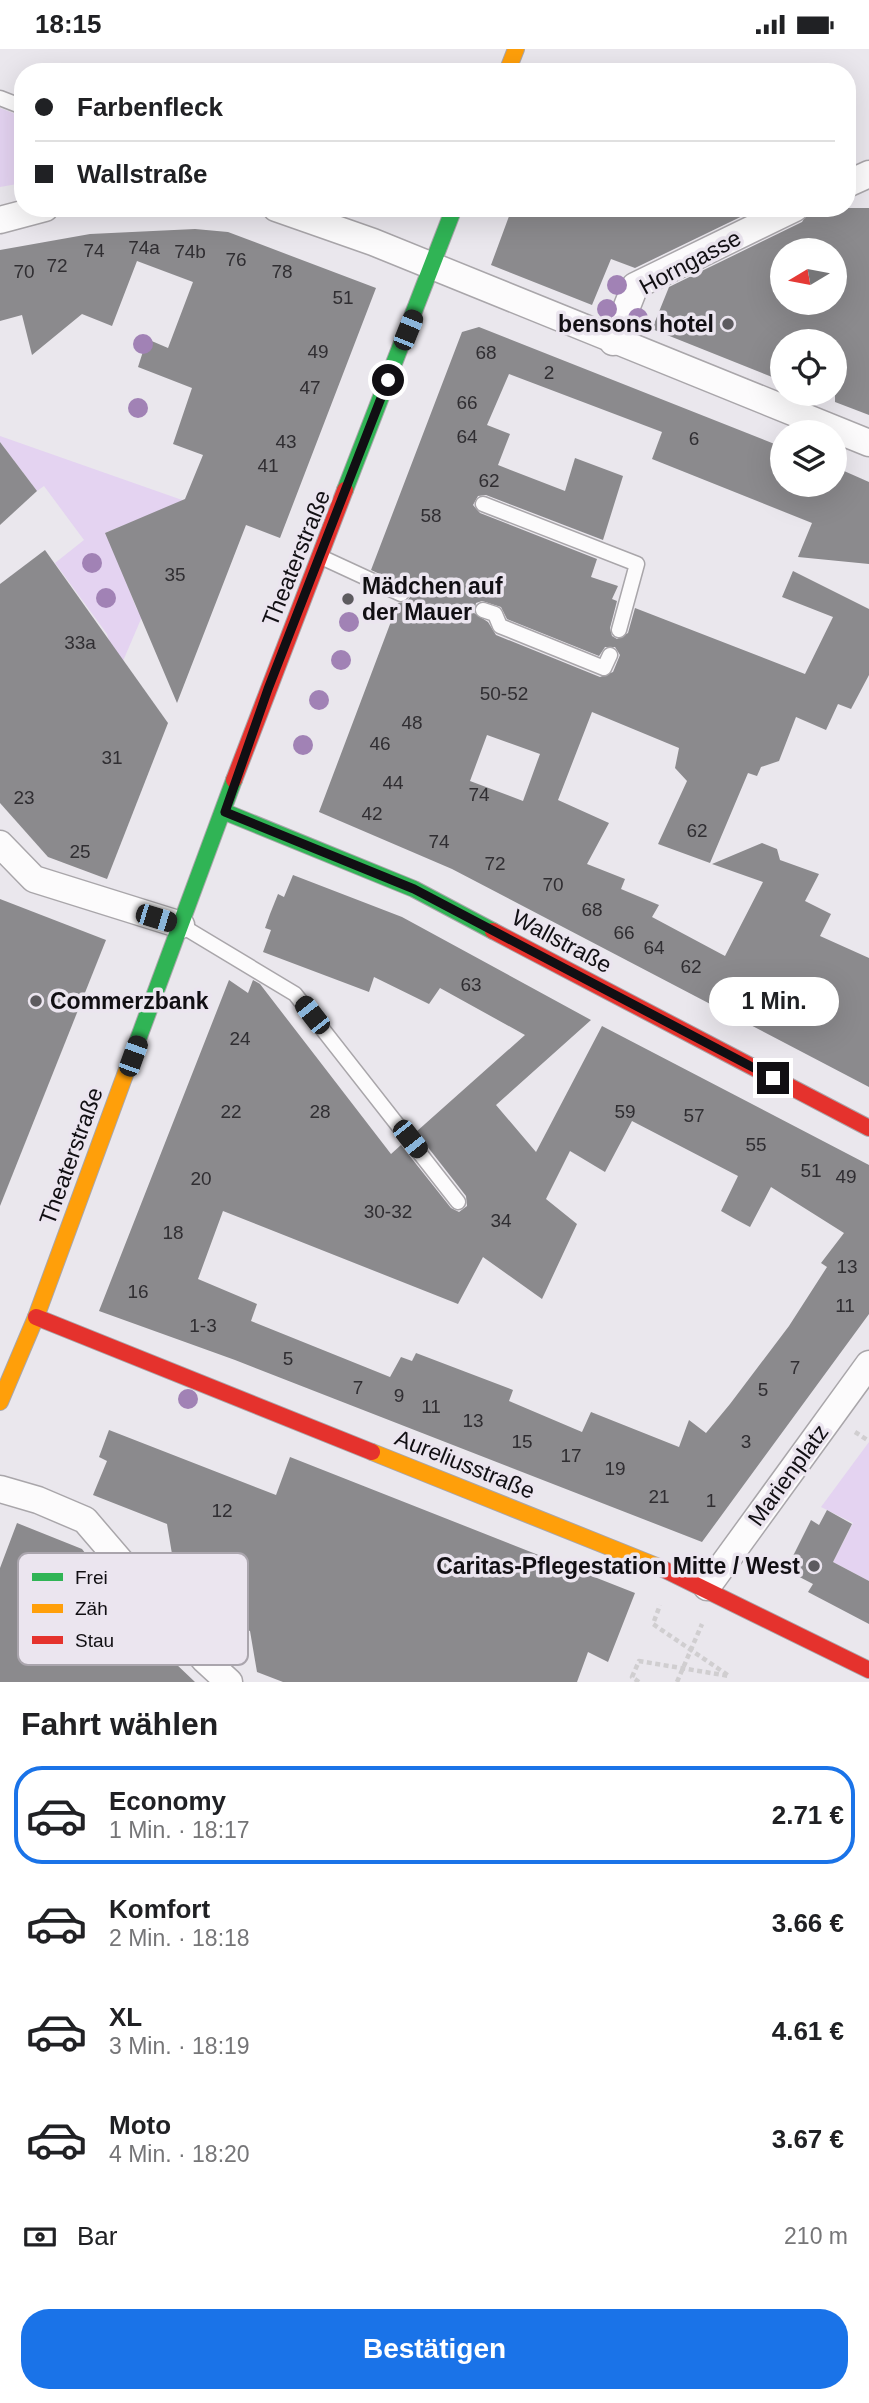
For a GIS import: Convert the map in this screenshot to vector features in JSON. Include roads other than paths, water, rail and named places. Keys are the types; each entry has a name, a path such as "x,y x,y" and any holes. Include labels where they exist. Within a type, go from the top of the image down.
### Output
{"street":[{"path":"300,217 431,266 613,342 869,443"},
{"name":"Theaterstraße","path":"0,1402 36,1317 225,812 268,689 450,217"},
{"name":"Horngasse","path":"613,342 635,286 777,217"},
{"name":"Wallstraße","path":"225,812 414,889 869,1128"},
{"path":"1,845 34,879 181,925"},
{"name":"Aureliusstraße","path":"36,1317 708,1587 869,1670"},
{"name":"Marienplatz","path":"708,1587 869,1364"},
{"path":"0,1489 38,1500 85,1520 113,1553"},
{"path":"210,1665 229,1682"}],"lane":[{"path":"483,505 637,563 619,630"},
{"path":"321,557 401,594"},
{"path":"483,610 495,614 500,626 604,668 610,655"},
{"path":"181,925 295,994 458,1202"}],"place":[{"name":"bensons hotel","path":"728,324"},
{"name":"Mädchen auf der Mauer","path":"348,599"},
{"name":"Commerzbank","path":"36,1001"},
{"name":"Caritas-Pflegestation Mitte / West","path":"814,1566"}]}
